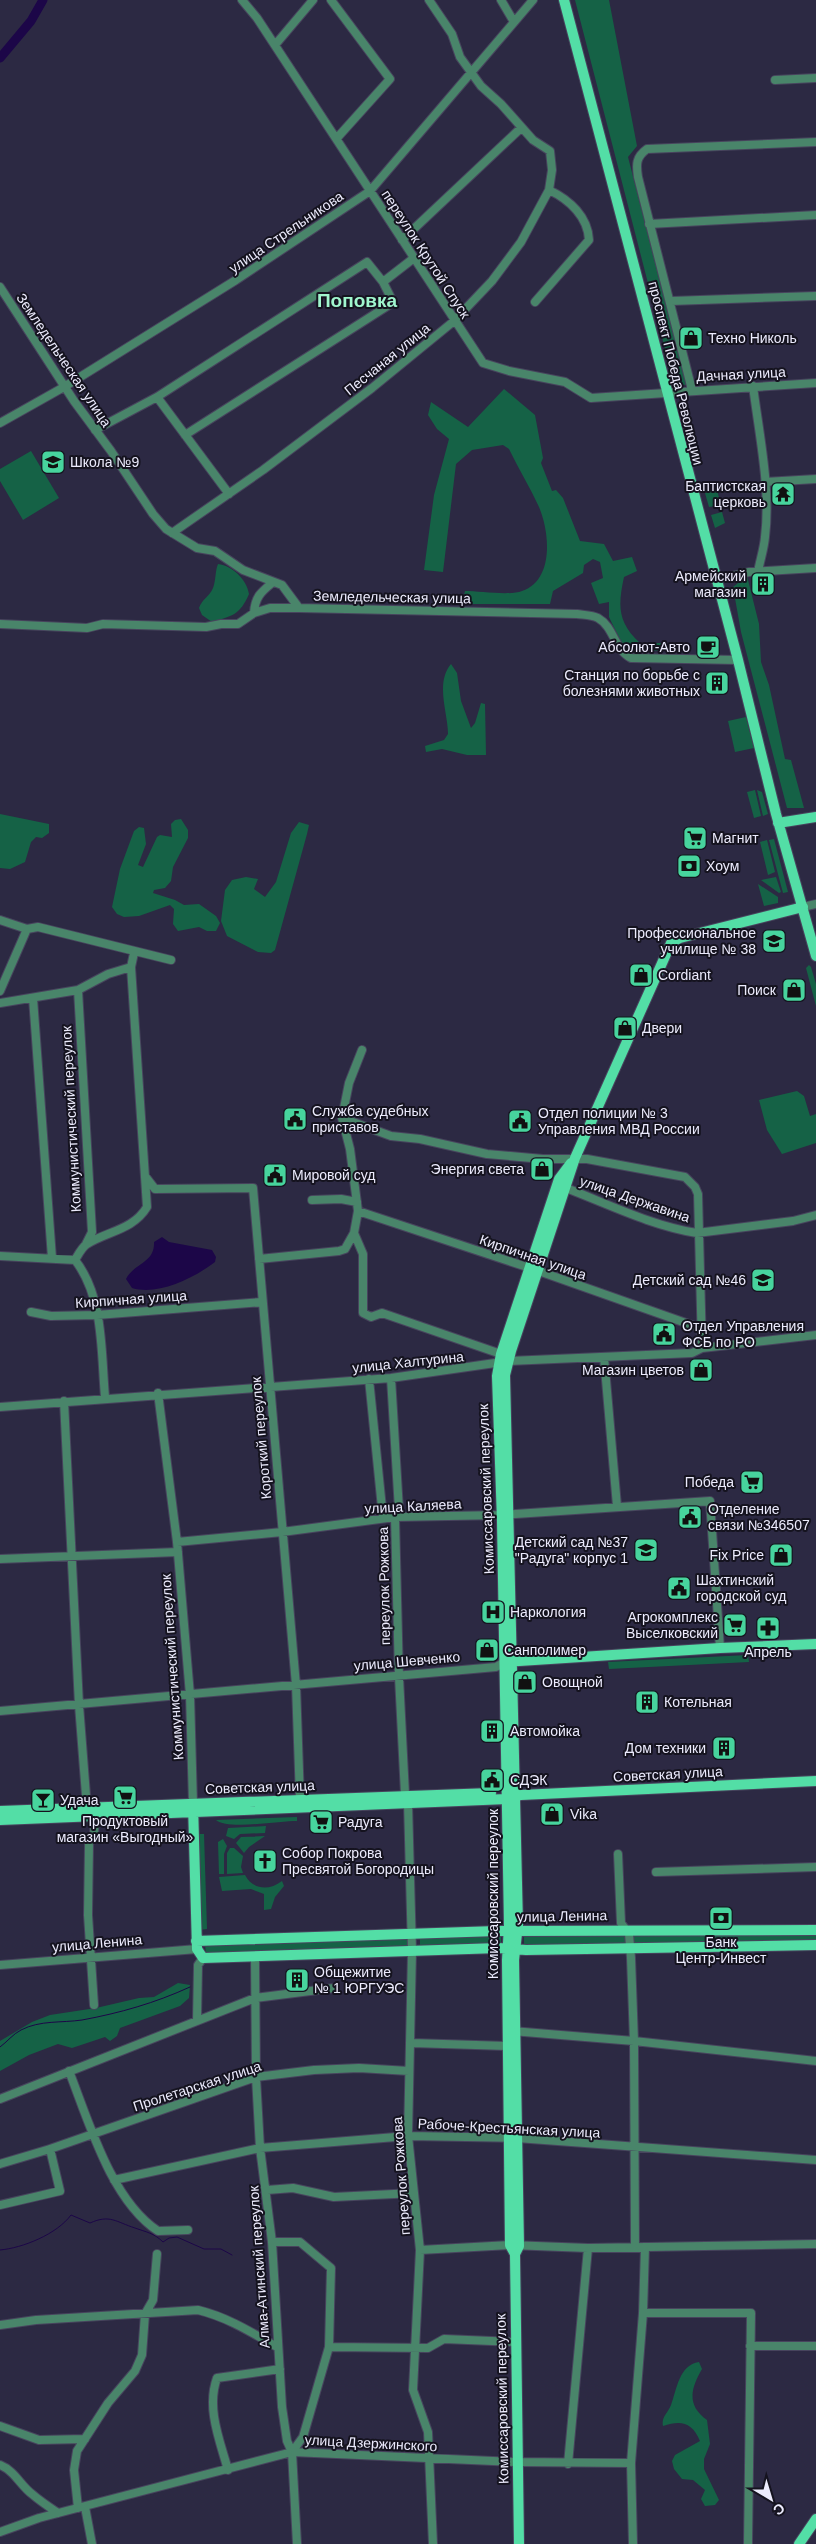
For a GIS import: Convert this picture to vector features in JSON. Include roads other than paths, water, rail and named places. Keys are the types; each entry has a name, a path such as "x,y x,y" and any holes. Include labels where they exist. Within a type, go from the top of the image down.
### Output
{"main road":[{"name":"проспект Победа Революции","path":"564,0 668,392 715,580 738,660 778,823 816,956"},
{"path":"778,823 816,817"},
{"name":"Комиссаровский переулок","path":"519,2544 516,2462 511,2031 513,1795 507,1662 505,1375 503,1360 534,1269 566,1188 575,1158 671,943 680,938 803,907"},
{"name":"Комиссаровский переулок","path":"534,1269 559,1179 575,1158"},
{"name":"улица Шевченко","path":"507,1662 720,1648 816,1644"},
{"name":"Советская улица","path":"0,1811 87,1808 192,1808 816,1781"},
{"name":"Советская улица","path":"0,1820 95,1817 300,1799 406,1799"},
{"name":"Коммунистический переулок","path":"192,1808 196,1945"},
{"name":"улица Ленина","path":"196,1945 513,1931 626,1929 816,1930"},
{"path":"196,1945 203,1958 412,1951 816,1945"},
{"name":"Комиссаровский переулок","path":"511,2031 507,2046 513,2138"},
{"path":"799,2543 816,2519"}],"street":[{"name":"переулок Крутой Спуск","path":"242,0 258,18 483,363 509,371 564,382 592,398 668,392"},
{"path":"275,45 313,0"},
{"path":"331,0 390,79 337,138"},
{"path":"402,240 522,128 471,72 460,57 452,34 429,0"},
{"path":"501,0 514,22"},
{"name":"улица Стрельникова","path":"0,423 64,387 236,280 370,191 533,0"},
{"path":"775,80 816,78"},
{"name":"Песчаная улица","path":"172,532 228,494 372,388 454,321 492,281 522,242 549,190 552,170 550,151 533,140 522,128"},
{"path":"692,390 671,302 649,224 636,164 639,155 647,148 816,142"},
{"path":"535,302 589,240 588,227 582,217 565,199 549,190"},
{"path":"649,224 816,215"},
{"path":"383,282 414,258"},
{"path":"95,430 157,397 367,262 383,282 392,300 389,305 185,435"},
{"name":"Земледельческая улица","path":"0,287 39,344 64,387 153,514 172,532 197,548 215,551 243,570 256,573 272,583 282,585 299,608 577,614 596,617 604,623 622,653 631,658 738,660"},
{"path":"671,302 816,296"},
{"name":"Дачная улица","path":"668,392 816,383"},
{"path":"753,386 764,482 765,537 758,572"},
{"path":"157,397 228,494"},
{"path":"764,482 816,480"},
{"path":"715,580 758,572 816,568"},
{"path":"254,613 254,602 259,594 272,583"},
{"path":"0,633 2,624 87,628 103,624 206,627 221,624 238,624 254,613 270,608 299,608"},
{"path":"803,907 816,904"},
{"path":"0,920 27,929 38,927 171,960"},
{"path":"0,991 27,929"},
{"path":"75,1260 86,1244 119,1231 141,1217 148,1207 131,967 134,952"},
{"path":"0,1003 78,990 108,974 131,967"},
{"name":"Коммунистический переулок","path":"78,990 92,1232 86,1244"},
{"path":"33,998 52,1258"},
{"path":"259,1259 339,1251 345,1249 354,1233 358,1211 350,1149 342,1118 349,1083 362,1050"},
{"name":"улица Державина","path":"342,1118 390,1136 420,1139 487,1154 543,1159 575,1158 685,1177 696,1187 698,1194 697,1233 702,1348"},
{"name":"Короткий переулок","path":"145,1176 155,1189 253,1188 296,1685 300,1799"},
{"name":"улица Державина","path":"566,1188 636,1215 684,1231 697,1233 793,1221 816,1215"},
{"path":"312,1200 341,1199 356,1202"},
{"name":"Кирпичная улица","path":"358,1211 534,1269 700,1328"},
{"name":"улица Халтурина","path":"354,1233 363,1254 363,1313 371,1317 382,1313 410,1321 503,1360"},
{"path":"0,1256 75,1260"},
{"path":"75,1260 88,1280 97,1315 105,1397"},
{"name":"Кирпичная улица","path":"31,1312 51,1316 97,1315 262,1302"},
{"name":"улица Халтурина","path":"0,1406 158,1393 391,1378 503,1360 692,1353 702,1348 816,1335"},
{"path":"604,1357 617,1506"},
{"name":"переулок Рожкова","path":"391,1378 399,1510 395,1517 399,1677 412,1935 412,2043 409,2071 408,2136 420,2250 413,2390 428,2432 431,2459 433,2544"},
{"name":"переулок Рожкова","path":"369,1379 382,1518"},
{"name":"Коммунистический переулок","path":"158,1393 177,1542 190,1695 192,1808"},
{"path":"64,1401 79,1705 87,1808"},
{"name":"улица Каляева","path":"177,1542 282,1532 395,1517 505,1515 710,1501 720,1648"},
{"path":"0,1559 178,1552"},
{"name":"улица Шевченко","path":"0,1711 399,1677 496,1667 507,1662"},
{"path":"94,2005 88,1915 89,1843 94,1836 95,1817"},
{"path":"618,1854 622,1923 626,1929 629,1948 634,2041 633,2147 635,2247"},
{"path":"656,1872 816,1867"},
{"name":"улица Ленина","path":"0,1965 196,1945"},
{"name":"Алма-Атинский переулок","path":"255,1957 256,2077 260,2148 267,2190 272,2242 282,2407 287,2441 292,2452 296,2544"},
{"path":"197,2022 198,1965 203,1958"},
{"path":"0,2099 255,1998 334,1988"},
{"path":"511,2031 634,2041 816,2061"},
{"path":"412,2043 507,2046"},
{"name":"Пролетарская улица","path":"0,2164 50,2149 256,2077 359,2068 409,2071"},
{"path":"69,2071 114,2180 140,2216 152,2227 164,2232 188,2230"},
{"name":"Рабоче-Крестьянская улица","path":"114,2180 260,2148 408,2136 513,2138 816,2160"},
{"path":"0,2205 60,2191 50,2149"},
{"path":"267,2190 292,2188 334,2198 414,2193"},
{"path":"272,2242 300,2242 331,2268 329,2347 303,2437 292,2452"},
{"path":"420,2250 816,2244"},
{"path":"633,2544 631,2463 643,2313 645,2247"},
{"path":"568,2464 588,2248"},
{"path":"92,2544 81,2508 74,2470 77,2451 108,2404 135,2371 142,2355 145,2314 153,2300 157,2254"},
{"path":"0,2325 36,2320 145,2314 172,2310 198,2310 214,2314 277,2346"},
{"path":"643,2313 750,2313 748,2544"},
{"path":"329,2347 428,2348 444,2339 515,2342"},
{"path":"750,2346 816,2346"},
{"path":"228,2470 213,2413 213,2387 217,2378 280,2369"},
{"path":"0,2426 39,2440 85,2439"},
{"name":"улица Дзержинского","path":"0,2532 58,2514 292,2452 568,2464 631,2463"},
{"path":"0,2465 13,2474 30,2493 58,2514"}],"waterway":[{"path":"0,58 31,21 43,0"},
{"path":"0,2047 15,2034 28,2027 43,2023 82,2020 110,2014 150,2003 190,1987"},
{"path":"0,2250 39,2239 57,2228 71,2215 90,2223 103,2219 113,2220 150,2233 163,2242 169,2238 177,2237 204,2249 221,2249 232,2255"}],"place":[{"name":"Техно Николь","path":"691,338"},
{"name":"Школа №9","path":"53,462"},
{"name":"Баптистская церковь","path":"783,494"},
{"name":"Армейский магазин","path":"763,584"},
{"name":"Абсолют-Авто","path":"708,647"},
{"name":"Станция по борьбе с болезнями животных","path":"717,683"},
{"name":"Магнит","path":"695,838"},
{"name":"Хоум","path":"689,866"},
{"name":"Профессиональное училище № 38","path":"774,941"},
{"name":"Cordiant","path":"641,975"},
{"name":"Поиск","path":"794,990"},
{"name":"Двери","path":"625,1028"},
{"name":"Служба судебных приставов","path":"295,1119"},
{"name":"Отдел полиции № 3 Управления МВД России","path":"520,1121"},
{"name":"Энергия света","path":"542,1169"},
{"name":"Мировой суд","path":"275,1175"},
{"name":"Детский сад №46","path":"763,1280"},
{"name":"Отдел Управления ФСБ по РО","path":"664,1334"},
{"name":"Магазин цветов","path":"701,1370"},
{"name":"Победа","path":"752,1482"},
{"name":"Отделение связи №346507","path":"690,1517"},
{"name":"Детский сад №37 \"Радуга\" корпус 1","path":"646,1550"},
{"name":"Fix Price","path":"781,1555"},
{"name":"Шахтинский городской суд","path":"679,1588"},
{"name":"Наркология","path":"493,1612"},
{"name":"Агрокомплекс Выселковский","path":"735,1625"},
{"name":"Апрель","path":"768,1628"},
{"name":"Санполимер","path":"487,1650"},
{"name":"Овощной","path":"525,1682"},
{"name":"Котельная","path":"647,1702"},
{"name":"Автомойка","path":"492,1731"},
{"name":"Дом техники","path":"724,1748"},
{"name":"СДЭК","path":"492,1780"},
{"name":"Продуктовый магазин «Выгодный»","path":"125,1797"},
{"name":"Удача","path":"43,1800"},
{"name":"Vika","path":"552,1814"},
{"name":"Радуга","path":"321,1822"},
{"name":"Собор Покрова Пресвятой Богородицы","path":"265,1861"},
{"name":"Банк Центр-Инвест","path":"721,1918"},
{"name":"Общежитие № 1 ЮРГУЭС","path":"297,1980"}],"district":[{"name":"Поповка","path":"357,300"}]}
